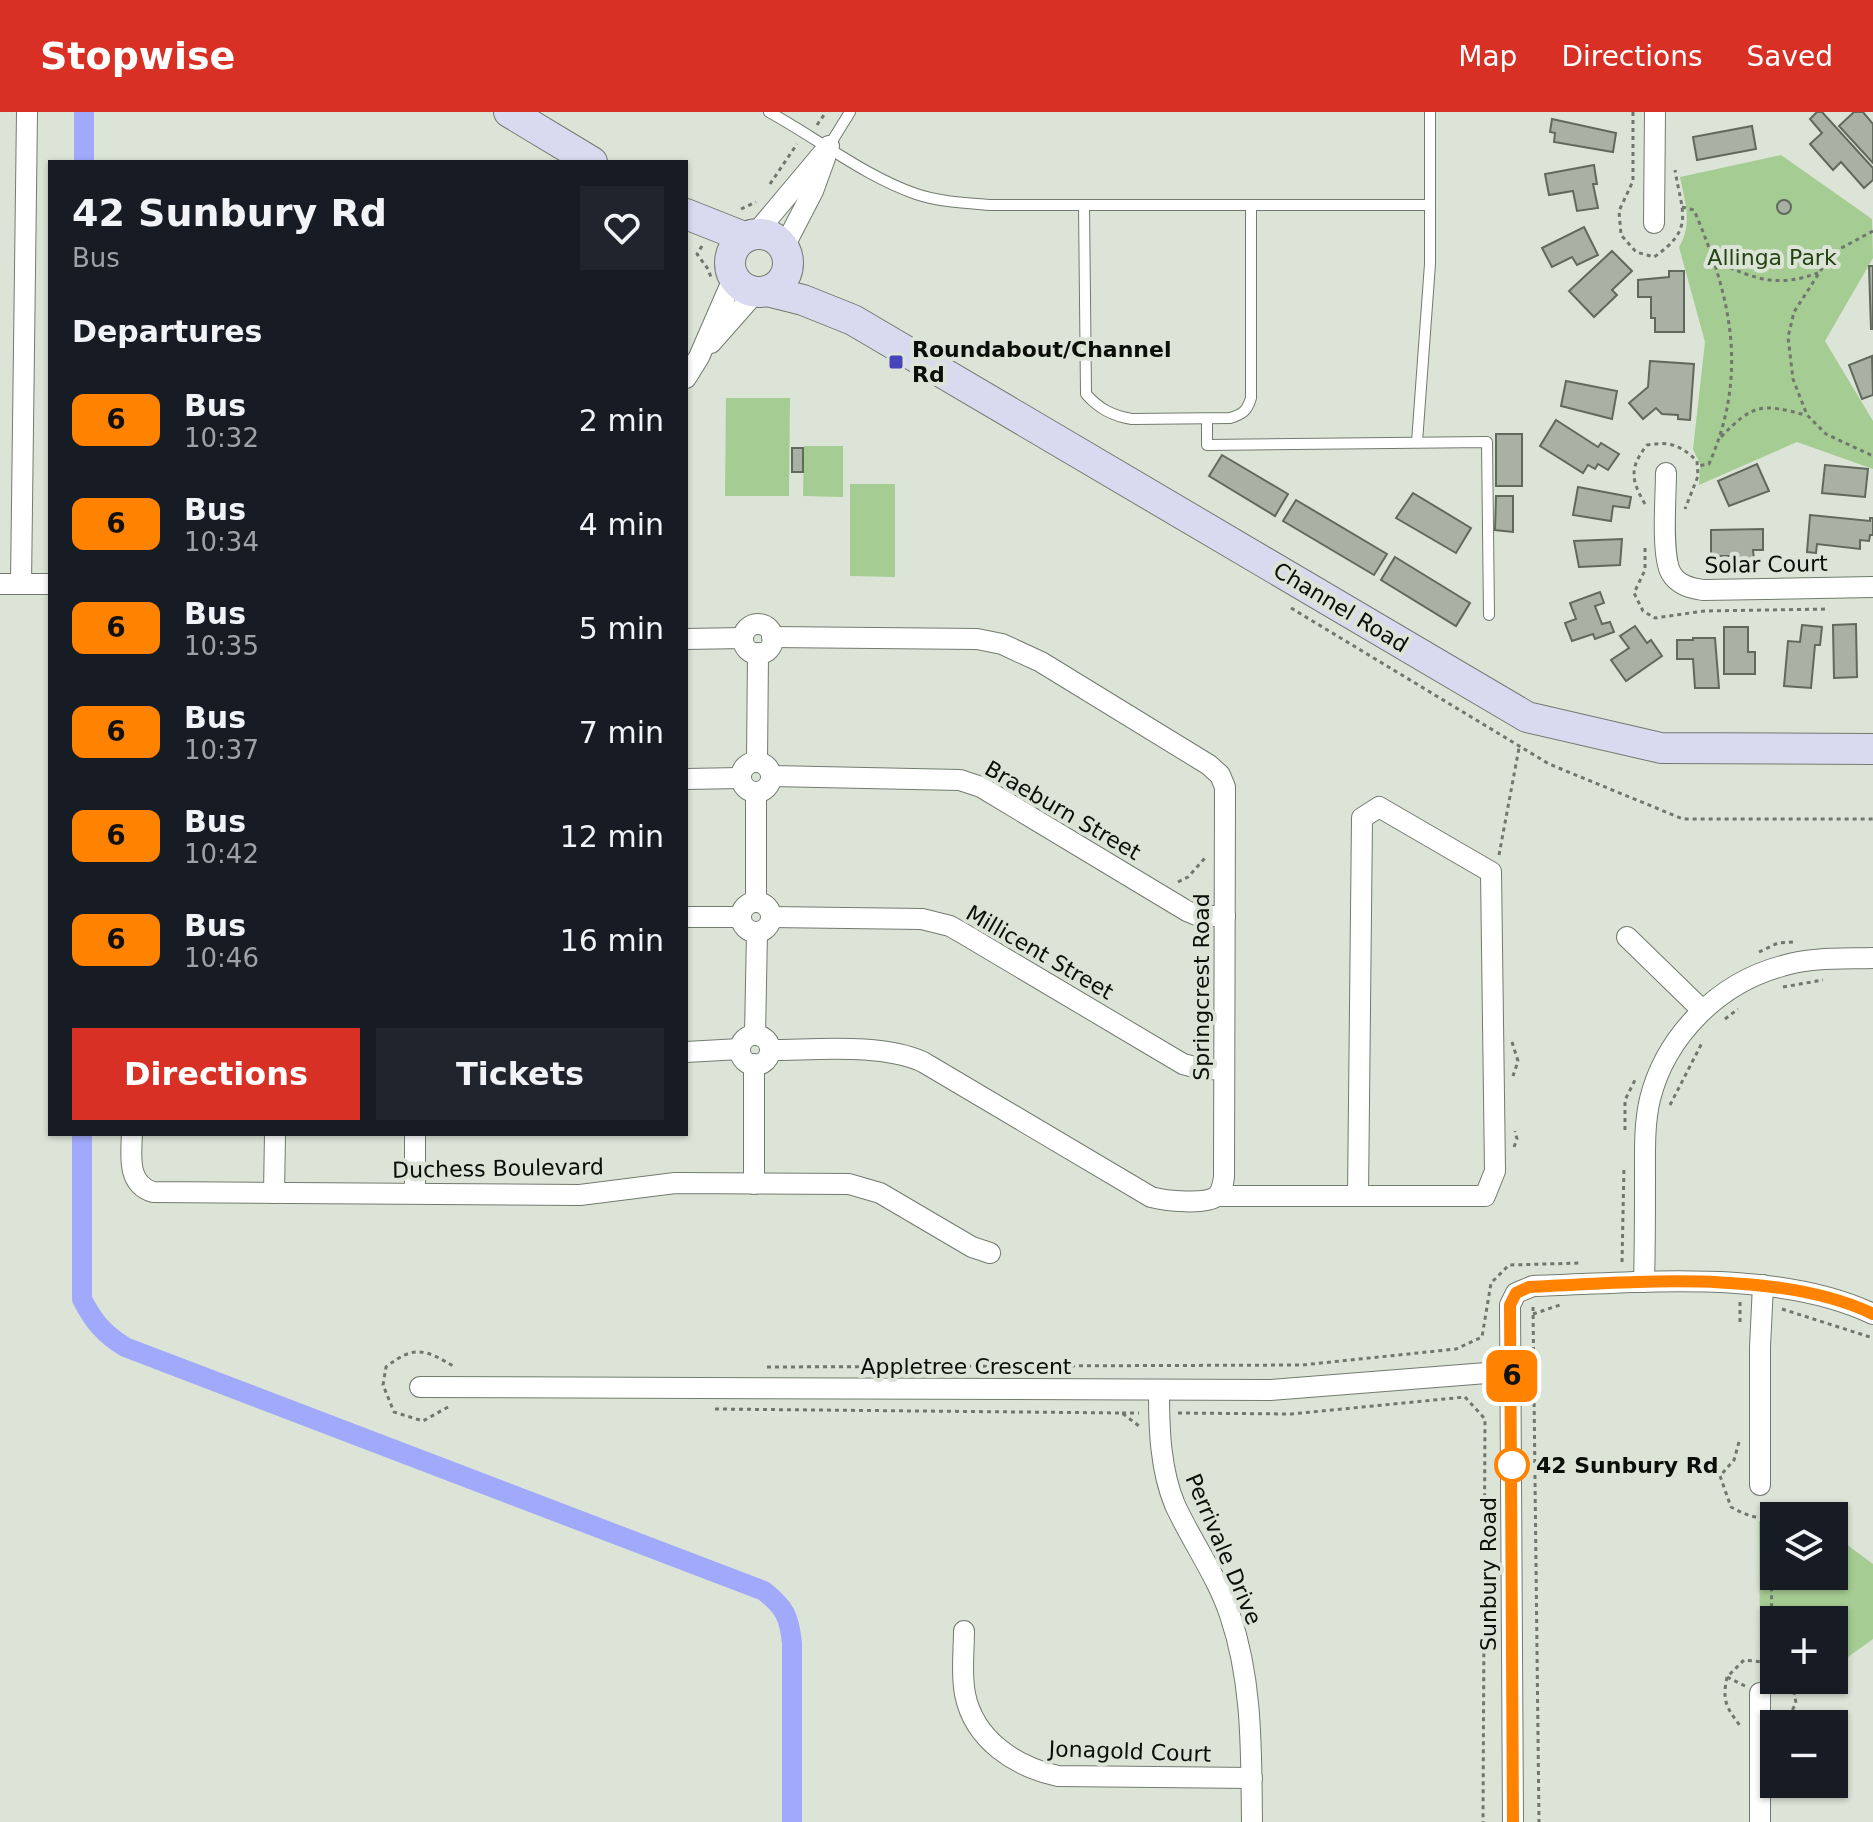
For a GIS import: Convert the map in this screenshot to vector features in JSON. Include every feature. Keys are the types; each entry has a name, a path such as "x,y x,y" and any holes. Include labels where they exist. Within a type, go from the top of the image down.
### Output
{"street":[{"path":"21,584 27,112"},
{"path":"509,112 589,160"},
{"path":"1654,223 1655,112"},
{"path":"746,283 730,257 735,245 750,235 829,146"},
{"path":"688,227 746,283 783,280 787,271 785,249 813,191 829,146"},
{"path":"688,215 750,235 768,235 785,249"},
{"name":"Channel Road","path":"785,249 853,320"},
{"path":"688,375 746,283"},
{"name":"Channel Road","path":"746,283 803,300 853,320 1527,717 1661,748 1873,749"},
{"name":"Solar Court","path":"1666,473 1666,556 1671,573 1683,585 1703,590 1873,587"},
{"path":"0,584 48,584"},
{"path":"755,624 764,626 772,637 767,650 758,653 749,651 743,638 747,629 755,624"},
{"name":"Springcrest Road","path":"772,637 977,639 1016,649 1209,765 1220,775 1225,787 1224,1177 1217,1196"},
{"path":"688,639 743,638"},
{"path":"688,779 769,785 764,769 758,653"},
{"name":"Braeburn Street","path":"764,769 960,780 981,787 1187,911 1199,916 1225,916"},
{"path":"748,785 756,902"},
{"path":"688,1052 880,1051 910,1056 1151,1197 1194,1201 1210,1200 1217,1196 1358,1196 1485,1196 1495,1171 1491,872 1379,807 1362,818 1358,1196"},
{"path":"741,917 747,905 756,902 765,905 755,1050 754,1184"},
{"path":"688,917 741,917"},
{"path":"741,917 748,929 764,924"},
{"name":"Millicent Street","path":"764,924 922,919 937,922 964,934 1183,1064 1224,1070"},
{"path":"1627,937 1702,1010"},
{"path":"1644,1282 1645,1141 1650,1100 1673,1046 1702,1010 1759,973 1784,965 1873,958"},
{"name":"Duchess Boulevard","path":"132,1136 132,1169 138,1183 149,1191 580,1195 664,1184 862,1186 880,1193 972,1247 990,1253"},
{"path":"274,1193 275,1136"},
{"path":"415,1136 415,1193"},
{"path":"1531,1286 1644,1282 1763,1296 1820,1296 1873,1314"},
{"name":"Sunbury Road","path":"1513,1822 1510,1305 1516,1293 1531,1286"},
{"path":"1760,1485 1763,1296"},
{"name":"Appletree Crescent","path":"420,1387 1270,1390 1512,1371"},
{"name":"Perrivale Drive","path":"1159,1390 1164,1469 1175,1504 1230,1614 1244,1667 1250,1704 1252,1822"},
{"name":"Jonagold Court","path":"964,1631 965,1694 973,1716 986,1736 1008,1758 1033,1771 1058,1776 1252,1778"},
{"path":"1760,1694 1760,1822"}],"lane":[{"path":"769,112 886,180 915,194 946,202 990,205 1430,205"},
{"path":"829,146 850,112"},
{"path":"1417,442 1430,264 1430,112"},
{"path":"1084,205 1086,394 1096,405 1118,417 1207,419 1241,415 1248,409 1251,398 1251,205"},
{"path":"1207,419 1207,445 1487,442 1489,615"}],"path":[{"path":"1681,206 1694,210 1715,261 1731,325 1731,373 1721,437 1709,464 1697,466"},
{"path":"1873,231 1832,253 1794,312 1788,337 1793,379 1807,415 1826,434 1873,456"},
{"path":"1715,261 1761,280 1795,281 1818,273"},
{"path":"1721,437 1743,414 1764,407 1807,415"},
{"path":"1645,505 1634,485 1634,461 1647,445 1666,442 1686,451 1697,461 1698,476 1684,512"},
{"path":"1645,544 1645,570 1634,593 1643,611 1655,618 1704,611 1842,608"},
{"path":"1491,872 1497,867 1527,717"},
{"path":"1170,891 1188,877 1212,850 1225,846"},
{"path":"1751,956 1778,943 1793,942"},
{"path":"1776,989 1831,979"},
{"path":"1718,1024 1740,1008"},
{"path":"1666,1112 1707,1033"},
{"path":"1625,1130 1625,1100 1637,1075"},
{"path":"1622,1264 1624,1159"},
{"path":"767,1367 1302,1365 1456,1349 1482,1337 1491,1283 1509,1265 1532,1264 1539,1822"},
{"path":"1740,1332 1740,1302 1763,1296 1797,1312 1873,1338"},
{"path":"1533,1314 1568,1303"},
{"path":"454,1367 430,1352 403,1354 386,1367 383,1385 394,1412 423,1421 446,1407 460,1407"},
{"path":"1465,1397 1485,1419 1483,1822"},
{"path":"710,1409 1122,1413 1144,1430"},
{"path":"1742,1435 1734,1460 1720,1476 1731,1507 1746,1515 1771,1519 1772,1606"},
{"path":"1742,1728 1730,1713 1723,1696 1727,1677 1744,1660 1760,1662"},
{"path":"1727,1677 1760,1693"}],"green space":[{"name":"Allinga Park","path":"1781,155 1872,219 1873,258 1825,341 1873,421 1873,469 1797,442 1699,485 1700,464 1693,449 1705,342 1679,247 1687,221 1680,177"},
{"path":"726,398 790,398 789,496 725,496"},
{"path":"804,446 843,446 843,497 803,496"},
{"path":"850,484 895,484 895,577 850,576"},
{"path":"1759,1521 1760,1590 1848,1590 1848,1545 1873,1564 1873,1639 1848,1657 1848,1606 1760,1606 1760,1654"}],"building":[{"path":"1817,112 1822,112 1873,168 1873,180 1864,188 1841,162 1833,170 1810,144 1822,133 1810,119"},
{"path":"1854,112 1863,112 1873,124 1873,163 1839,126"},
{"path":"1552,119 1616,133 1613,152 1554,142 1555,133 1550,132"},
{"path":"1752,126 1756,149 1697,160 1693,137"},
{"path":"1594,165 1597,184 1593,184 1598,208 1577,211 1573,191 1549,195 1545,174"},
{"path":"1784,200 1791,207 1784,214 1777,207"},
{"path":"1584,227 1598,255 1577,265 1572,257 1552,267 1542,248"},
{"path":"1612,251 1632,271 1612,290 1617,295 1594,317 1569,291"},
{"path":"1869,266 1873,266 1873,329 1871,329"},
{"path":"1669,271 1684,271 1684,332 1655,332 1651,297 1638,297 1638,280 1669,277"},
{"path":"1872,356 1873,395 1862,399 1849,365"},
{"path":"1650,361 1694,364 1690,420 1662,414 1656,408 1643,419 1629,403 1648,387"},
{"path":"1566,381 1617,391 1612,419 1561,406"},
{"path":"1556,420 1598,447 1601,443 1619,454 1608,470 1598,464 1595,469 1588,465 1583,473 1540,446"},
{"path":"1496,434 1522,434 1522,486 1496,486"},
{"path":"792,448 803,448 803,472 792,472"},
{"path":"1222,455 1288,494 1275,516 1209,476"},
{"path":"1757,464 1769,491 1729,506 1718,481"},
{"path":"1825,465 1868,469 1865,497 1822,493"},
{"path":"1578,487 1631,497 1629,508 1613,506 1611,521 1573,515"},
{"path":"1413,493 1471,528 1456,553 1396,518"},
{"path":"1496,496 1513,496 1513,532 1495,530"},
{"path":"1296,500 1387,554 1374,575 1283,521"},
{"path":"1810,515 1870,521 1873,518 1873,535 1870,535 1869,541 1860,540 1860,549 1817,544 1816,553 1807,552"},
{"path":"1763,529 1763,550 1753,550 1754,560 1711,556 1711,530"},
{"path":"1622,539 1620,565 1579,567 1574,541"},
{"path":"1395,557 1470,603 1456,626 1381,580"},
{"path":"1600,592 1604,603 1595,606 1602,624 1610,622 1614,632 1595,639 1593,634 1572,641 1565,623 1576,619 1570,603"},
{"path":"1856,624 1857,677 1834,678 1833,625"},
{"path":"1802,625 1822,627 1820,645 1815,645 1811,688 1784,686 1788,641 1800,642"},
{"path":"1635,626 1647,643 1651,640 1662,656 1626,681 1611,660 1629,648 1620,636"},
{"path":"1724,627 1748,627 1748,652 1755,652 1755,674 1724,674"},
{"path":"1715,638 1719,688 1695,688 1693,659 1677,659 1677,640"}],"waterway":[{"path":"84,112 84,160"},
{"path":"82,1136 82,1299 105,1332 125,1347 764,1591 777,1602 785,1613 792,1643 792,1822"}],"bus line":[{"name":"6","path":"1513,1822 1510,1305 1516,1293 1529,1287 1644,1282 1763,1285 1820,1296 1873,1314"}],"place":[{"name":"Roundabout/Channel Rd","path":"896,362"},
{"name":"42 Sunbury Rd","path":"1512,1465"}]}
